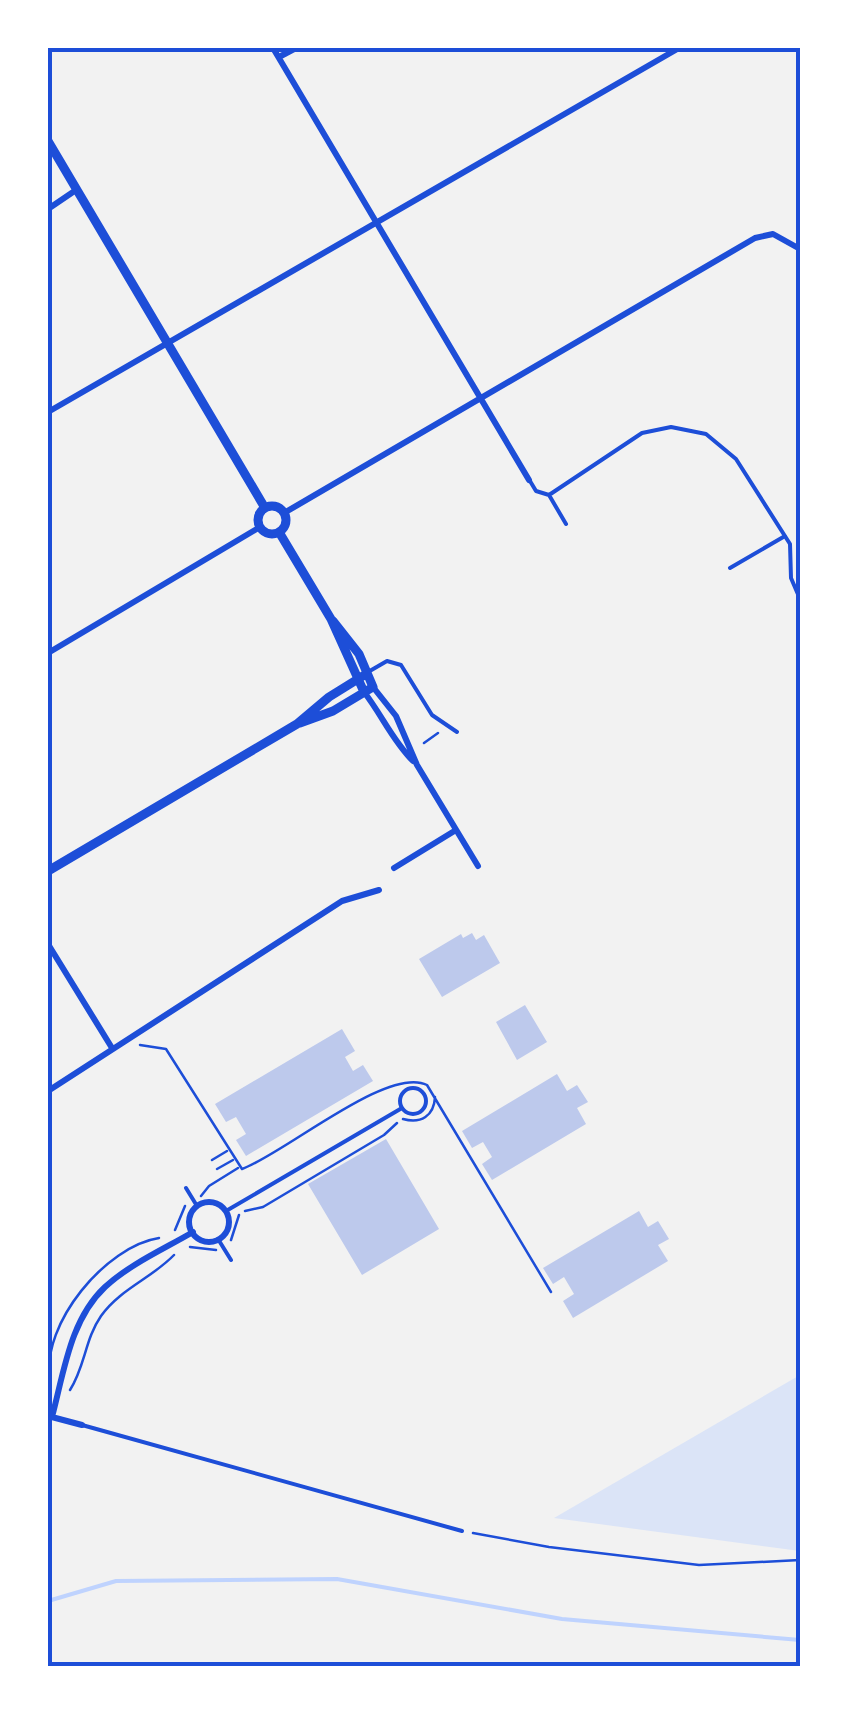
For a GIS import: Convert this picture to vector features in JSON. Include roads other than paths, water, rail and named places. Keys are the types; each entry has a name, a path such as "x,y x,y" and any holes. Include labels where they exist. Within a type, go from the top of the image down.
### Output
{"street":[{"path":"274,48 529,480"},
{"path":"279,58 296,48"},
{"path":"48,412 678,48"},
{"path":"48,141 265,508"},
{"path":"48,209 76,190"},
{"path":"284,513 764,234 773,234 800,249"},
{"path":"274,506 284,513 286,522 279,532 266,533 260,527 259,514 265,508 274,506"},
{"path":"48,653 260,527"},
{"path":"279,532 331,619 359,654 362,676 390,736 417,765"},
{"path":"48,871 297,724 323,701 362,676"},
{"path":"297,724 333,712 368,689"},
{"path":"368,689 396,716 417,765 478,866"},
{"path":"394,868 456,830"},
{"path":"48,1090 342,901 379,890"},
{"path":"48,944 112,1048"},
{"path":"214,1202 226,1211 229,1225 221,1243 204,1240 193,1232 190,1218 197,1206 214,1202"},
{"path":"82,1425 50,1416 75,1330 90,1304 115,1278 193,1232"}],"lane":[{"path":"529,480 536,491 549,494 642,433 684,428 706,434 745,472 785,536 792,550 791,578 800,599"},
{"path":"549,494 566,524"},
{"path":"730,568 785,536"},
{"path":"362,676 387,661 400,665 431,713 457,732"},
{"path":"408,1088 426,1095 425,1107 420,1112 412,1114 402,1108 400,1096 408,1088"},
{"path":"226,1211 402,1108"},
{"path":"186,1188 197,1206"},
{"path":"221,1243 231,1260"},
{"path":"82,1425 462,1530"}],"waterway":[{"path":"48,1601 116,1581 337,1579 562,1619 800,1640"}]}
